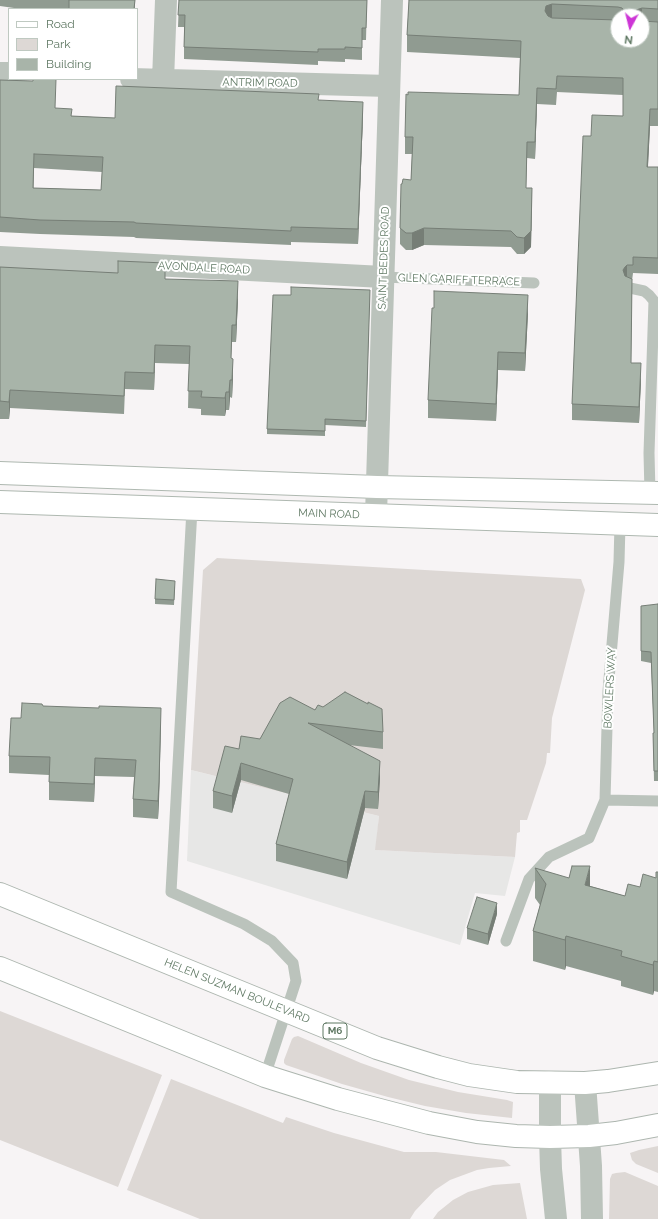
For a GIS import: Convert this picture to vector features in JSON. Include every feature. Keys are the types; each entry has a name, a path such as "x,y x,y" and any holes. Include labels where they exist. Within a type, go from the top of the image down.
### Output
{"main road":[{"path":"0,473 377,487 654,493"},
{"name":"MAIN ROAD","path":"0,502 658,525"},
{"name":"HELEN SUZMAN BOULEVARD","path":"0,894 377,1048 468,1075 517,1082 550,1082"},
{"path":"0,968 265,1076 338,1099 429,1123 477,1132 516,1136 550,1137 588,1136 658,1124"},
{"name":"M6","path":"550,1082 608,1081 658,1073"}],"street":[{"path":"163,81 166,0"},
{"name":"SAINT BEDES ROAD","path":"376,515 392,0"},
{"name":"ANTRIM ROAD","path":"138,79 389,86"},
{"name":"AVONDALE ROAD","path":"0,258 383,277"},
{"path":"550,1082 550,1137 556,1219"},
{"path":"585,1082 592,1219"}],"lane":[{"name":"GLEN GARIFF TERRACE","path":"383,277 534,283"},
{"path":"630,288 644,291 650,295 654,301 649,453 654,493"},
{"path":"192,509 171,892 244,924 272,941 293,964 296,981 265,1076"},
{"name":"BOWLERS WAY","path":"606,800 608,691 619,562 620,524"},
{"path":"506,941 529,879 549,857 589,838 606,800 658,801"}],"shaded area":[{"path":"191,770 379,816 376,850 515,857 505,896 475,893 460,945 187,861"}],"green space":[{"path":"217,558 581,579 585,590 552,718 550,753 547,753 546,763 527,820 520,820 520,832 517,833 515,857 375,850 379,816 191,770 203,570"},
{"path":"0,1011 162,1075 118,1187 0,1140"},
{"path":"298,1036 361,1063 409,1080 458,1092 513,1102 512,1118 466,1113 425,1106 342,1084 286,1065 284,1060 292,1039"},
{"path":"171,1079 283,1123 286,1117 334,1133 404,1152 436,1152 504,1160 511,1166 477,1170 450,1180 435,1190 415,1211 410,1219 200,1219 127,1190"},
{"path":"658,1146 658,1173 636,1164 632,1160 630,1153"},
{"path":"625,1172 658,1186 658,1219 609,1219 610,1179 612,1174"},
{"path":"520,1183 527,1219 433,1219 438,1212 453,1200 468,1192 493,1185"}],"building":[{"path":"69,0 135,0 134,8 69,8"},
{"path":"179,0 367,0 366,28 362,28 362,48 345,47 345,49 318,49 318,52 184,47 185,15 178,15"},
{"path":"409,0 658,0 658,9 552,4 546,6 545,11 548,16 552,18 610,20 610,48 650,48 650,22 658,22 658,109 650,109 647,167 658,167 658,258 633,257 633,265 627,265 623,270 625,276 632,279 631,363 641,363 639,407 572,404 583,136 591,136 592,115 623,116 623,78 557,76 556,89 537,88 535,142 527,142 526,188 532,188 531,231 524,238 517,237 511,231 424,228 412,233 406,233 400,228 401,184 403,179 411,180 413,137 405,137 406,94 408,95 408,92 519,95 521,41 407,35"},
{"path":"0,80 56,80 55,108 72,109 71,116 115,118 116,86 319,94 318,100 363,102 358,229 291,227 291,231 134,222 40,220 0,217","holes":["34,154 103,157 101,190 33,188"]},
{"path":"118,261 165,263 165,279 238,281 236,325 232,325 232,380 230,380 229,392 226,392 225,398 201,397 202,391 188,391 190,346 155,345 154,373 125,372 124,396 10,390 9,402 0,401 0,267 118,273"},
{"path":"291,287 370,290 366,421 325,419 325,431 267,429 273,295 291,295"},
{"path":"434,291 528,295 525,353 498,352 496,404 428,400"},
{"path":"156,579 175,581 174,600 155,599"},
{"path":"658,604 658,771 654,771 651,652 641,651 641,606"},
{"path":"345,692 368,704 368,702 382,709 383,732 308,723 380,761 378,792 365,791 347,862 276,844 293,779 241,763 232,796 213,791 225,746 239,749 241,736 260,739 280,703 290,697 315,710 318,705 323,707"},
{"path":"22,703 42,704 43,706 161,708 158,801 133,799 136,760 95,758 94,784 49,782 50,757 9,756 11,718 21,718"},
{"path":"572,866 590,866 585,885 625,896 628,884 640,887 643,874 656,878 656,872 658,872 658,962 654,961 653,965 621,956 622,951 566,936 565,940 533,931 546,884 535,868 569,878"},
{"path":"477,897 497,903 488,934 467,928"}]}
